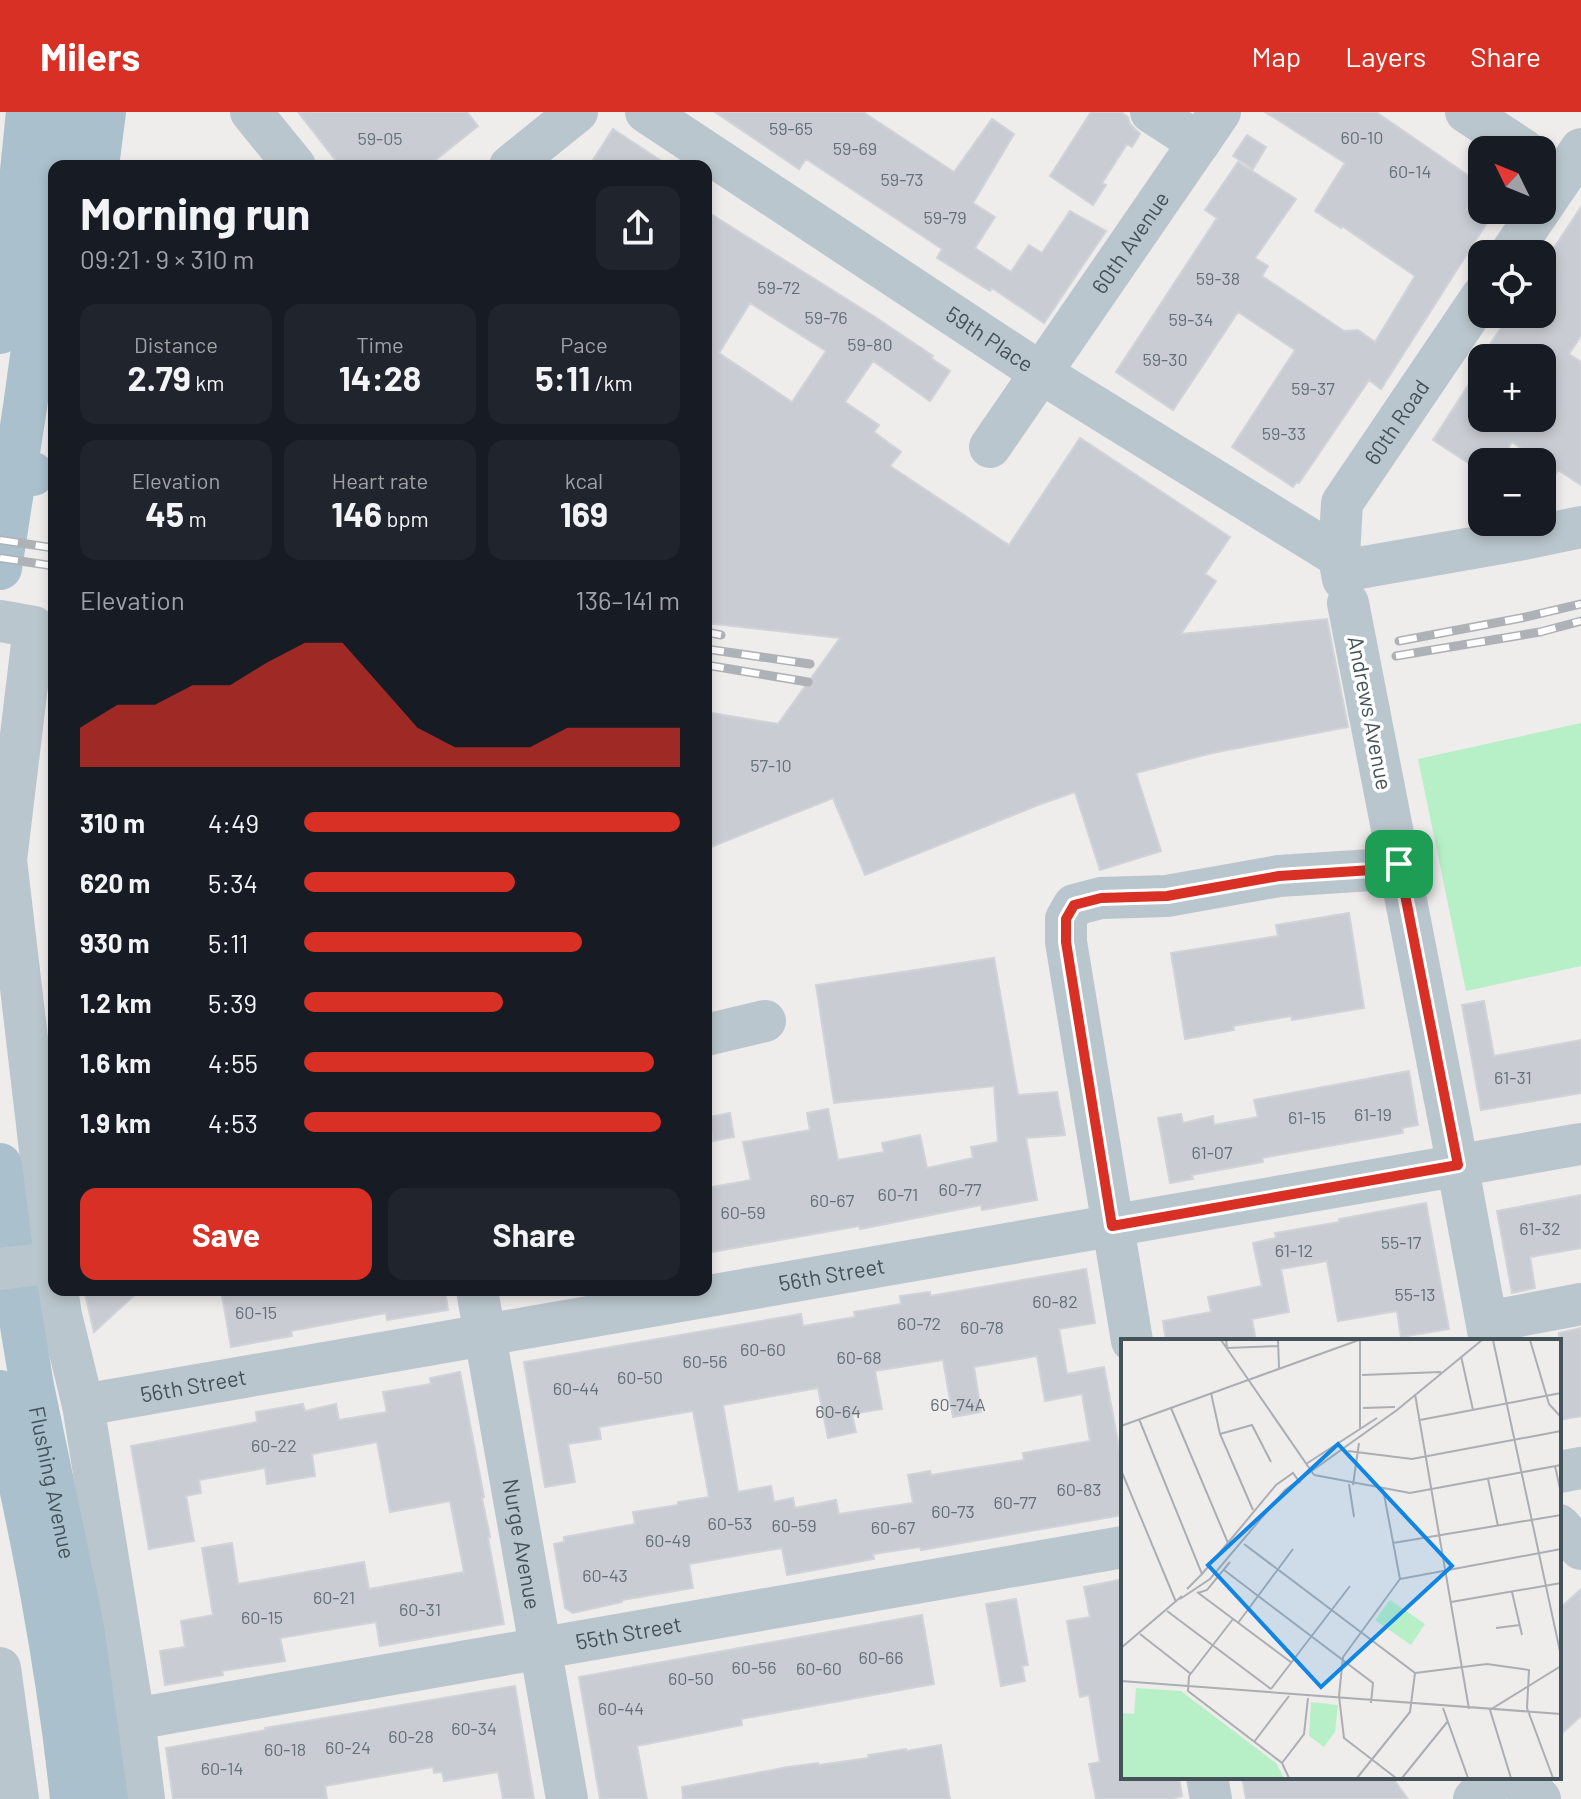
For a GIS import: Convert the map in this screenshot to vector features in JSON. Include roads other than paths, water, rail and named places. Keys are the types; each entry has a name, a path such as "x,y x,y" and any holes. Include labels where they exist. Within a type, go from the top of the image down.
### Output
{"main road":[{"path":"0,332 28,112"},
{"path":"59,160 65,112"},
{"path":"98,160 104,112"},
{"path":"0,568 48,242"},
{"name":"Flushing Avenue","path":"0,1165 32,1386 82,1627 106,1799"},
{"name":"Flushing Avenue","path":"0,1392 47,1614 66,1734 72,1799"}],"street":[{"path":"251,112 290,160"},
{"path":"517,160 577,112"},
{"name":"59th Place","path":"646,112 1343,577"},
{"path":"1151,112 1210,128"},
{"path":"1466,112 1503,136"},
{"name":"60th Avenue","path":"990,447 1210,128"},
{"path":"1519,240 1558,182"},
{"name":"60th Road","path":"1343,577 1342,503 1468,317"},
{"path":"1343,577 1581,527"},
{"name":"Andrews Avenue","path":"1343,577 1489,1331"},
{"name":"Flushing Avenue","path":"7,622 34,627 6,860 39,1271 48,1289"},
{"path":"1132,1339 1066,942 1066,919 1074,905 1101,898 1167,896 1279,876 1372,870 1399,864"},
{"path":"712,1034 765,1021"},
{"name":"56th Street","path":"712,1296 1581,1144"},
{"name":"Flushing Avenue","path":"52,1296 61,1315 83,1405 144,1799"},
{"name":"Nurge Avenue","path":"478,1296 567,1799"},
{"name":"56th Street","path":"83,1405 710,1296"},
{"path":"1489,1331 1581,1304"},
{"path":"1561,1472 1581,1468"},
{"path":"1561,1527 1581,1549"},
{"name":"55th Street","path":"134,1719 1121,1547"},
{"path":"0,1668 18,1799"},
{"path":"1207,1779 1211,1799"},
{"path":"1474,1799 1498,1779"},
{"path":"1520,1779 1540,1799"}],"railway":[{"path":"0,540 48,547"},
{"path":"0,558 48,565"},
{"path":"1399,641 1581,604"},
{"path":"1396,656 1540,632 1581,621"},
{"path":"712,633 721,635"},
{"path":"712,650 810,664"},
{"path":"712,666 808,682"}]}
